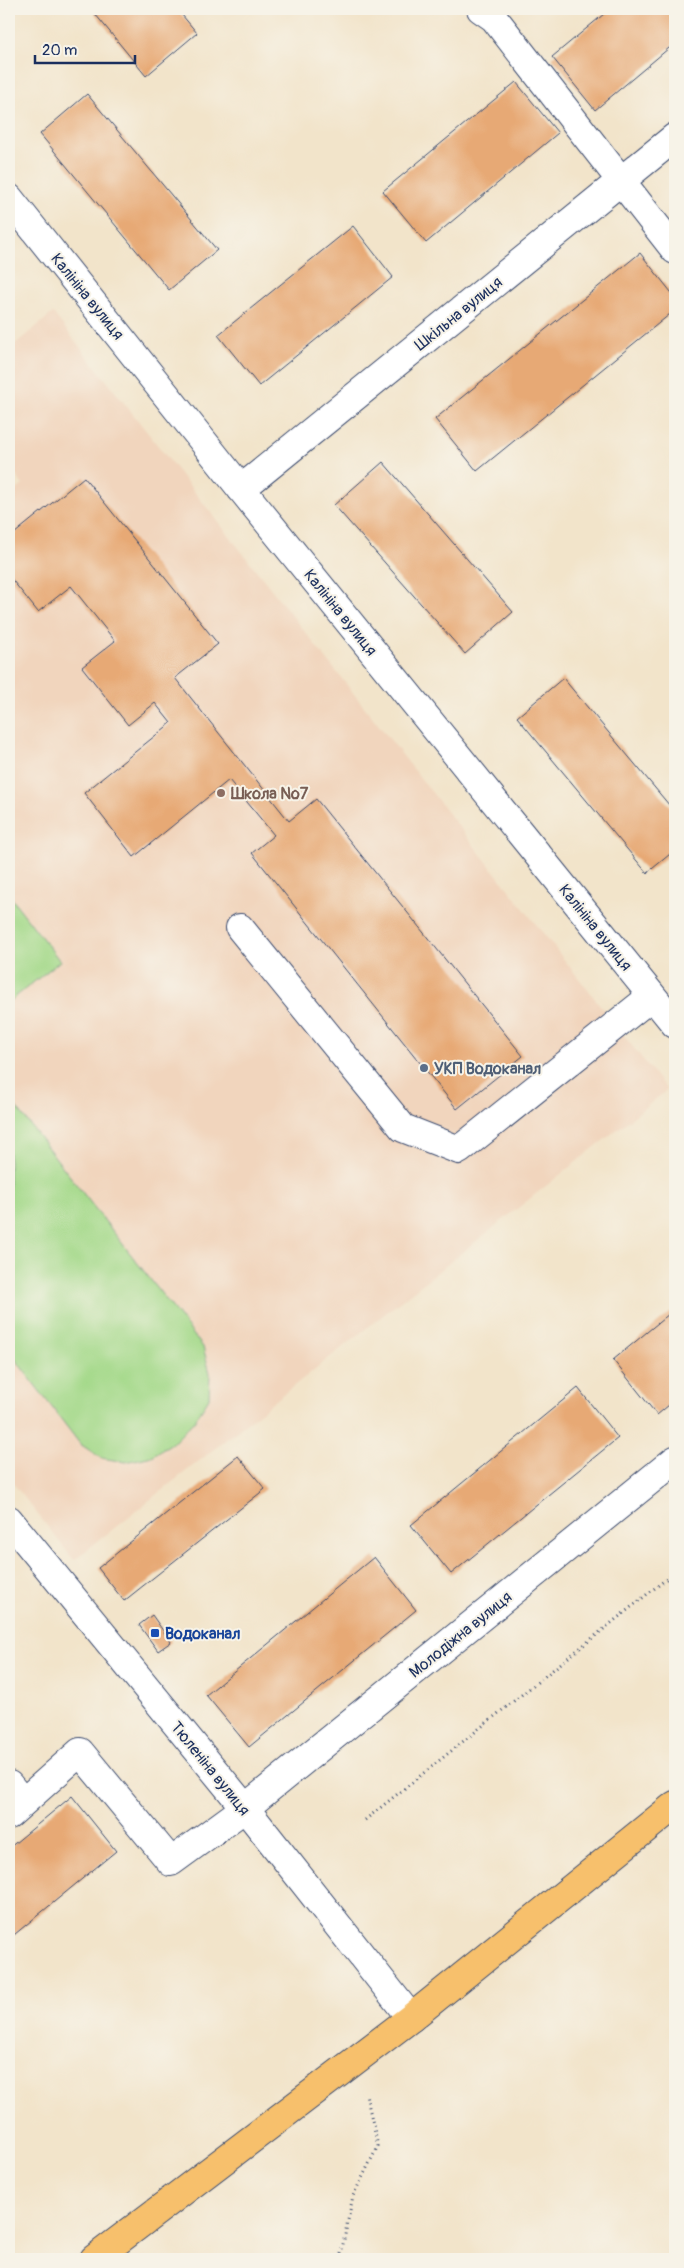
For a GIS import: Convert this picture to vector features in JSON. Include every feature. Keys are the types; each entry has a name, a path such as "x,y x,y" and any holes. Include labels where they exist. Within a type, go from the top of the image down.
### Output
{"highway":[{"path":"94,2259 412,2018 675,1805"}],"street":[{"path":"481,9 494,18 675,250"},
{"name":"Шкільна вулиця","path":"241,489 675,137"},
{"name":"Калініна вулиця","path":"9,198 241,489 675,1024"},
{"path":"240,928 402,1128 459,1150 652,996"},
{"name":"Молодіжна вулиця","path":"14,1801 80,1752 171,1862 244,1808 675,1460"},
{"name":"Тюленіна вулиця","path":"9,1520 244,1808 412,2018"}],"path":[{"path":"365,1820 675,1572"},
{"path":"340,2259 353,2196 378,2146 366,2094"}],"shaded area":[{"name":"Школа №7","path":"53,313 667,1090 74,1560 9,1478 9,496 23,485 9,466 9,349"}],"green space":[{"path":"9,895 60,961 9,1002"},
{"path":"9,1098 203,1347 210,1373 209,1398 195,1420 175,1441 152,1456 126,1462 101,1458 80,1444 9,1351"}],"building":[{"path":"91,9 177,9 197,33 146,76"},
{"path":"610,9 675,9 675,43 595,110 552,57"},
{"path":"516,82 558,133 426,243 383,191"},
{"path":"87,94 217,250 169,290 40,134"},
{"path":"353,226 393,277 259,386 218,335"},
{"path":"640,253 675,297 675,310 477,471 435,419"},
{"path":"383,462 513,612 465,654 334,505"},
{"path":"84,477 218,644 175,678 289,821 316,799 523,1056 457,1109 252,853 274,835 229,780 134,857 84,793 171,723 155,703 128,725 82,667 115,641 71,586 38,612 9,576 9,538"},
{"path":"563,678 675,812 675,850 647,873 517,717"},
{"path":"675,1309 675,1400 657,1415 613,1360"},
{"path":"578,1388 618,1438 451,1574 411,1525"},
{"path":"238,1456 265,1489 124,1601 98,1568"},
{"path":"374,1557 416,1610 249,1747 206,1695"},
{"name":"Водоканал","path":"152,1615 171,1642 158,1651 139,1625"},
{"path":"72,1796 116,1851 9,1939 9,1848"}],"place":[{"name":"Школа №7","path":"221,793"},
{"name":"УКП Водоканал","path":"424,1068"},
{"name":"Водоканал","path":"155,1633"}]}
